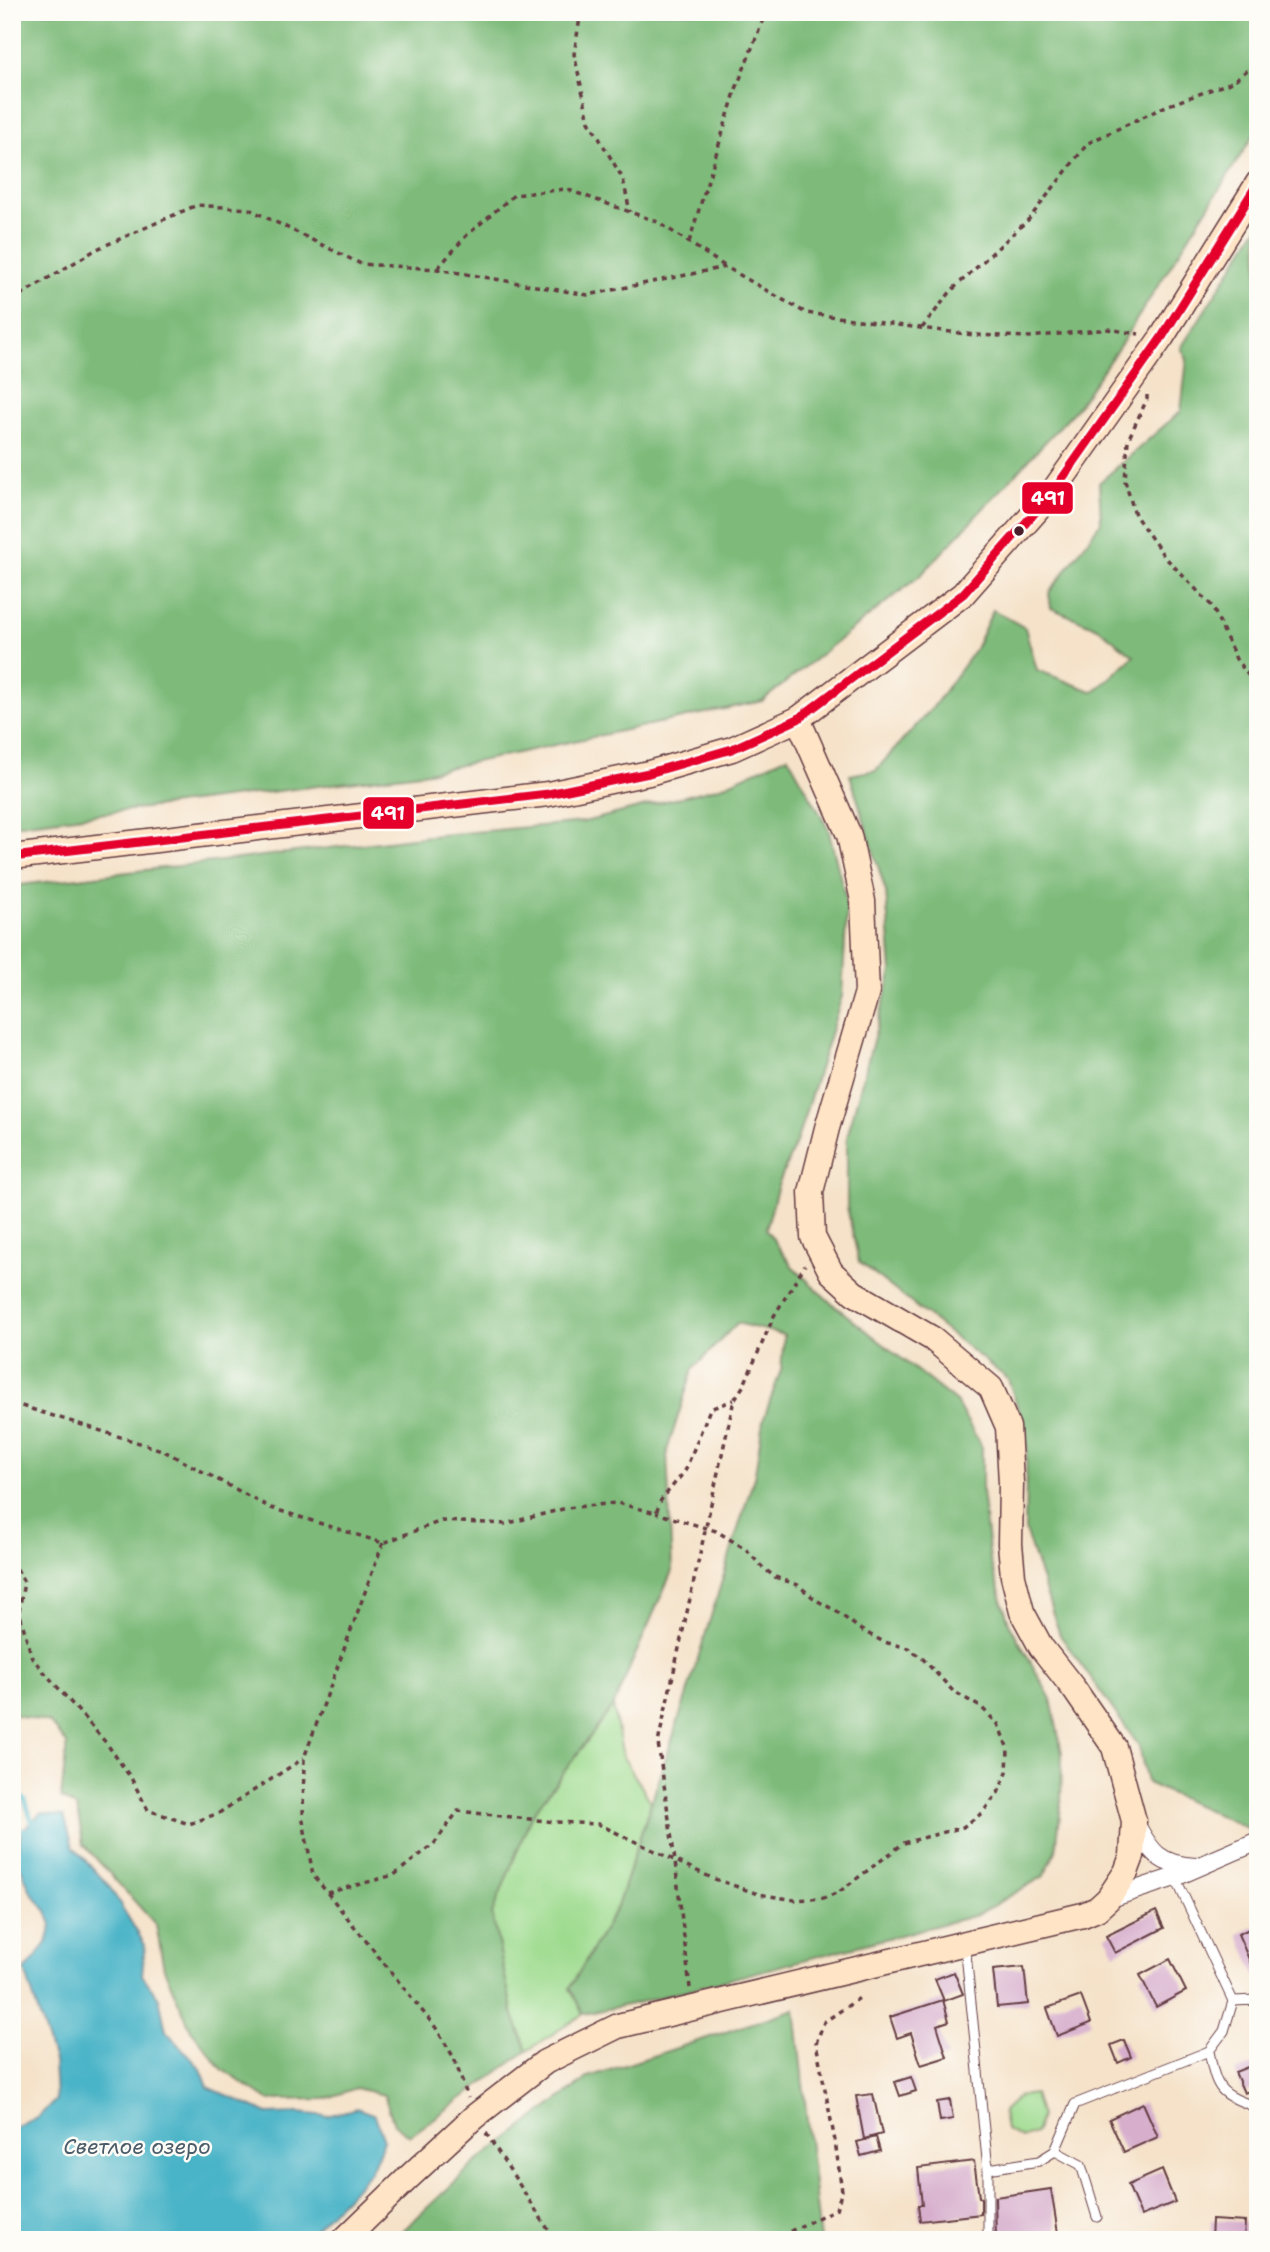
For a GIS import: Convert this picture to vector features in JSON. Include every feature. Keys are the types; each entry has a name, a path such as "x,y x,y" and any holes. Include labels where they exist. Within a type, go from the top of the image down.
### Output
{"street":[{"path":"12,857 548,794 649,773 732,749 798,719 963,594 1052,493 1161,337 1258,183"},
{"path":"344,2240 474,2117 545,2062 618,2026 1083,1915 1097,1909 1108,1899 1126,1872 1132,1856 1133,1821 1114,1747 1041,1647 1022,1612 1013,1576 1010,1544 1008,1427 992,1388 933,1339 853,1293 831,1272 813,1237 811,1192 867,992 863,901 849,835 798,719"},
{"path":"1133,1821 1154,1854 1180,1866 1196,1867"},
{"path":"1108,1899 1175,1877 1258,1841"}],"lane":[{"path":"988,2169 1039,2161 1055,2151 1075,2104 1209,2050 1224,2031 1233,2001 1175,1877"},
{"path":"964,1942 988,2169 988,2239"},
{"path":"1233,2001 1258,2000"},
{"path":"1209,2050 1216,2083 1229,2097 1258,2108"},
{"path":"1055,2151 1081,2165 1097,2217"}],"path":[{"path":"582,12 574,54 589,121 623,179 631,212"},
{"path":"689,242 736,89 766,12"},
{"path":"922,328 952,290 1029,219 1088,143 1166,106 1232,82 1258,62"},
{"path":"437,269 466,236 514,195 566,189 658,222 726,267 806,313 974,335 1029,337 1108,329 1161,337"},
{"path":"12,300 97,249 197,205 249,209 361,264 437,269 588,295 726,267"},
{"path":"1144,362 1147,399 1128,440 1125,481 1135,515 1164,556 1212,606 1236,659 1258,688"},
{"path":"693,2008 658,1743 734,1400 744,1385 774,1316 805,1265"},
{"path":"656,1513 661,1500 685,1471 710,1409 734,1400"},
{"path":"12,1403 162,1450 271,1507 383,1543 441,1521 505,1524 567,1508 617,1503 706,1527 746,1549 775,1577 798,1585 861,1630 884,1642 908,1648 923,1659 953,1691 982,1708 998,1724 1009,1749 1007,1772 998,1793 982,1812 963,1827 904,1843 856,1881 824,1898 795,1900 758,1894 712,1878 598,1824 458,1811 433,1844 394,1875 327,1893"},
{"path":"383,1543 304,1758 303,1820 313,1875 436,2028 454,2058 474,2117 555,2240"},
{"path":"12,1560 24,1582 19,1611 32,1658 107,1744 131,1778 148,1810 189,1824 219,1813 304,1758"},
{"path":"772,2240 836,2209 842,2191 816,2043 824,2022 861,1997"}],"green space":[{"path":"12,12 1258,12 1258,128 1121,344 1075,410 922,574 762,701 428,772 12,825"},
{"path":"1258,227 1258,1833 1147,1783 1139,1746 1060,1635 1025,1530 1027,1435 1008,1379 859,1262 847,1207 847,1137 892,971 886,892 850,775 876,770 933,707 975,649 993,610 1025,628 1037,670 1094,692 1134,656 1098,628 1051,608 1049,593 1101,522 1099,483 1181,411 1187,359 1181,348"},
{"path":"788,756 828,828 847,904 842,996 797,1140 778,1185 766,1229 792,1266 829,1301 956,1402 982,1447 982,1491 990,1560 1009,1623 1051,1699 1062,1753 1061,1805 1056,1851 1044,1876 977,1915 641,2002 583,2014 570,1988 617,1907 755,1474 763,1421 781,1370 784,1335 737,1323 693,1369 667,1451 672,1571 613,1706 531,1816 492,1914 512,2010 527,2051 410,2136 394,2124 384,2095 356,2088 325,2099 268,2100 223,2070 191,2030 164,1969 156,1925 83,1844 77,1808 61,1798 67,1744 50,1723 12,1714 12,886 429,836 584,822 720,787"},
{"path":"613,1706 623,1757 651,1802 617,1907 570,1988 583,2014 527,2051 512,2010 492,1914 531,1816"},
{"path":"795,2009 820,2240 393,2240 475,2163 589,2077"},
{"path":"1034,2094 1041,2117 1035,2133 1021,2138 1006,2130 1003,2111 1019,2096"}],"water":[{"name":"Светлое озеро","path":"41,1813 64,1816 73,1846 109,1886 145,1945 142,1975 159,1998 166,2031 201,2069 208,2087 268,2114 327,2116 357,2108 375,2115 384,2140 371,2171 304,2240 12,2240 12,2128 39,2116 56,2100 54,2061 25,1971 47,1943 52,1925 47,1911 31,1892 16,1856 22,1830"}],"building":[{"path":"1156,1911 1164,1928 1115,1953 1106,1936"},
{"path":"1258,1925 1258,1980 1238,1934"},
{"path":"1170,1959 1186,1991 1156,2007 1140,1975"},
{"path":"1024,1967 1028,2004 997,2007 993,1970"},
{"path":"954,1972 963,1994 944,2001 935,1979"},
{"path":"1081,1996 1091,2023 1057,2036 1047,2008"},
{"path":"943,2000 949,2021 937,2025 947,2057 921,2065 911,2033 897,2038 890,2017"},
{"path":"1124,2040 1131,2057 1118,2063 1111,2045"},
{"path":"1258,2063 1258,2088 1244,2093 1235,2072"},
{"path":"911,2077 916,2091 900,2096 895,2082"},
{"path":"873,2094 882,2134 864,2139 856,2096"},
{"path":"950,2100 953,2119 940,2121 937,2102"},
{"path":"1143,2103 1158,2137 1124,2152 1109,2119"},
{"path":"876,2137 880,2151 861,2156 857,2142"},
{"path":"974,2161 981,2214 920,2221 918,2205 922,2205 918,2168"},
{"path":"1162,2170 1175,2202 1141,2216 1128,2185"},
{"path":"1051,2189 1059,2240 996,2240 995,2197"},
{"path":"1212,2220 1245,2222 1244,2240 1211,2240"}],"waterway":[{"path":"12,1790 25,1800 32,1821"},
{"path":"12,1825 22,1830"}],"transit line":[{"name":"491","path":"12,857 548,794 649,773 732,749 798,719 963,594 1052,493 1162,337 1258,183"}]}
